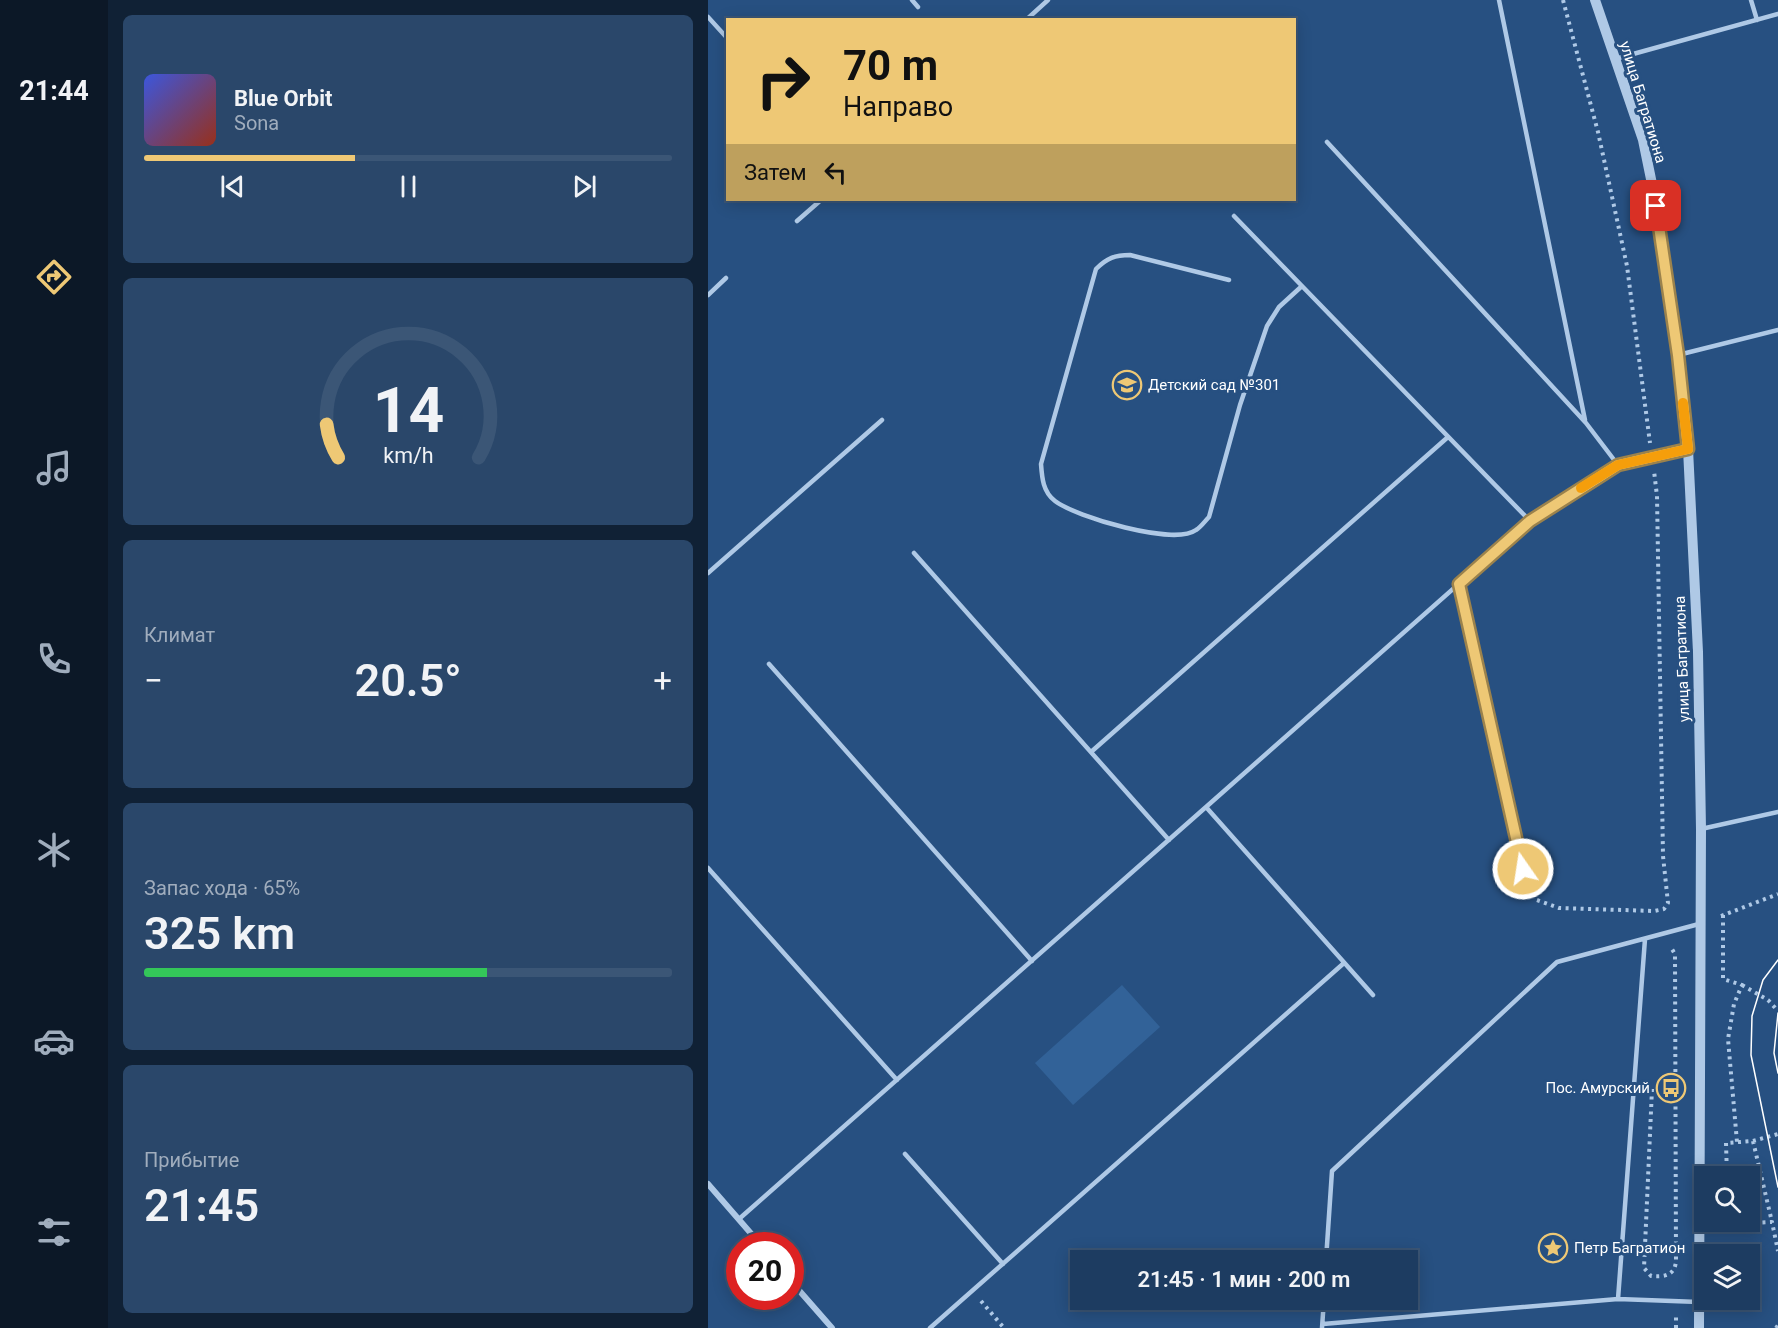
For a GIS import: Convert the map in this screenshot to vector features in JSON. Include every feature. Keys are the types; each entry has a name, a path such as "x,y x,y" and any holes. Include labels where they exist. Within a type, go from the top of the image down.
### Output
{"street":[{"name":"улица Багратиона","path":"1595,0 1642,141 1661,228 1688,449 1698,652 1701,829 1700,1244"},
{"path":"708,1184 750,1232"},
{"path":"804,1296 832,1328"},
{"name":"улица Багратиона","path":"1699,1328 1700,1310"}],"lane":[{"path":"912,0 918,7"},
{"path":"1028,18 1048,0"},
{"path":"1499,0 1586,423"},
{"path":"1751,0 1757,20"},
{"path":"1615,59 1778,14"},
{"path":"708,17 726,37"},
{"path":"1327,142 1586,423 1618,465"},
{"path":"797,221 820,201"},
{"path":"1234,216 1530,521"},
{"path":"1229,280 1130,255 1116,255 1105,260 1096,269 1041,464 1042,483 1054,501 1076,512 1150,534 1178,536 1196,531 1209,517 1240,405 1267,326 1279,308 1302,286"},
{"path":"708,295 726,278"},
{"path":"1678,355 1778,330"},
{"path":"708,573 882,420"},
{"path":"1091,752 1448,437"},
{"path":"739,1220 1530,521 1618,465 1688,449"},
{"path":"914,553 1169,840"},
{"path":"1459,584 1528,891"},
{"path":"769,664 1032,961"},
{"path":"1206,807 1372,995"},
{"path":"1701,829 1778,812"},
{"path":"708,868 897,1080"},
{"path":"1327,1250 1332,1171 1557,962 1701,924"},
{"path":"1618,1299 1645,939"},
{"path":"930,1328 1344,963"},
{"path":"905,1154 1003,1264"},
{"path":"1324,1310 1323,1326 1618,1299 1694,1302"}],"path":[{"path":"1528,891 1540,902 1558,908 1654,911 1664,909 1668,903 1663,856 1657,496 1627,266 1598,132 1563,0"},
{"path":"1701,924 1778,894"},
{"path":"1723,915 1723,979 1742,985 1768,1000 1778,1011"},
{"path":"1644,945 1665,942 1671,946 1675,954 1676,1269 1673,1273 1662,1277 1651,1276 1644,1268 1652,1082"},
{"path":"1737,1142 1728,1039 1734,1004 1742,985"},
{"path":"1727,1166 1726,1143 1753,1141 1778,1134"},
{"path":"1753,1141 1778,1251"},
{"path":"1760,1223 1772,1222"},
{"path":"972,1292 1004,1328"}],"shaded area":[{"path":"1122,985 1160,1027 1073,1105 1035,1063"}],"tram line":[{"path":"1778,960 1763,980 1752,1016 1751,1055 1778,1187"},
{"path":"1778,1013 1774,1053 1778,1073"}],"slow traffic":[{"path":"1581,488 1618,465 1688,449 1683,403"}],"place":[{"name":"Детский сад №301","path":"1127,385"},
{"name":"Пос. Амурский","path":"1671,1088"},
{"name":"Петр Багратион","path":"1553,1248"}],"route":[{"path":"1523,869 1459,584 1530,521 1618,465 1688,449 1678,355 1656,206"}]}
